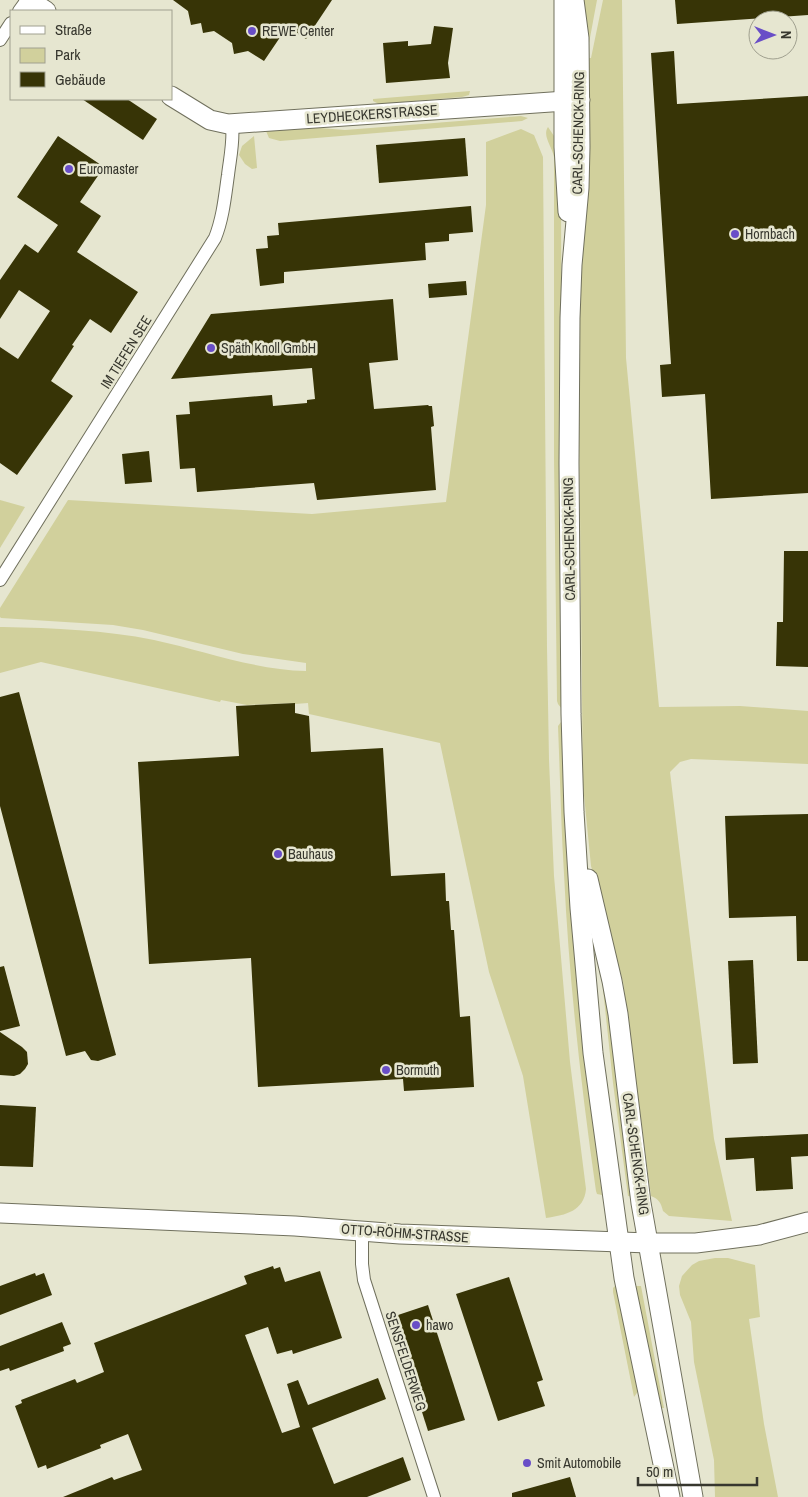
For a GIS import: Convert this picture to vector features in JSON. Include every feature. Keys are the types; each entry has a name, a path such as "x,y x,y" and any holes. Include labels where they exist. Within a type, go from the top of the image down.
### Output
{"main road":[{"path":"28,0 44,10"},
{"name":"CARL-SCHENCK-RING","path":"564,0 572,101"},
{"name":"CARL-SCHENCK-RING","path":"574,0 578,32 565,170 572,266 568,425 571,714 574,812 580,908 593,1054 624,1278 670,1497"},
{"name":"LEYDHECKERSTRASSE","path":"172,97 210,120 225,124 572,101"},
{"name":"CARL-SCHENCK-RING","path":"574,812 618,1014 636,1167 693,1497"},
{"name":"OTTO-RÖHM-STRASSE","path":"0,1213 303,1226 471,1238 649,1244 696,1243 759,1235 808,1222"}],"street":[{"path":"20,10 28,0"},
{"path":"0,40 10,25"},
{"name":"IM TIEFEN SEE","path":"0,580 215,238 224,202 233,139 232,124"},
{"name":"SENSFELDERWEG","path":"362,1231 364,1280 434,1497"}],"green space":[{"path":"581,0 597,0 589,43 584,47"},
{"path":"603,0 622,0 626,358 659,707 740,706 808,711 808,764 691,759 680,762 670,772 714,1139 732,1221 669,1216 663,1211 658,1200 651,1196 623,982 591,866 583,785 578,333 583,252 584,58 591,58"},
{"path":"470,91 469,95 462,97 379,104 373,101 373,99"},
{"path":"521,116 528,118 522,121 280,141 269,138 266,131 308,127 345,130"},
{"path":"548,127 556,139 561,157 562,709 557,701 554,458 554,157 546,134"},
{"path":"521,129 534,135 543,157 549,760 554,876 570,1062 586,1189 582,1202 573,1211 546,1218 523,1076 489,972 440,743 309,714 308,703 247,705 221,700 220,702 41,662 0,673 0,627 60,629 117,634 154,640 249,664 306,671 306,663 243,654 143,630 113,625 1,618 0,608 68,500 312,514 446,502 486,205 486,142"},
{"path":"254,136 257,168 252,169 245,164 239,155 242,146"},
{"path":"0,500 25,507 0,548"},
{"path":"564,721 591,1106 602,1195 597,1194 596,1191 576,1033 569,953 558,726"},
{"path":"603,989 609,989 634,1197 628,1196"},
{"path":"728,1258 755,1265 760,1317 749,1319 764,1424 778,1497 715,1497 714,1460 694,1362 691,1322 680,1295 679,1286 682,1276 692,1265 699,1261"},
{"path":"616,1285 639,1390 634,1397 613,1292 613,1288"},
{"path":"635,1286 641,1286 664,1408 659,1408"}],"building":[{"name":"REWE Center","path":"173,0 332,0 306,39 287,27 264,61 248,51 234,54 232,43 214,31 203,33 201,23 191,25 188,11"},
{"path":"675,0 808,0 808,15 798,16 798,10 748,10 748,19 677,24"},
{"path":"434,26 453,28 448,63 450,78 386,83 383,43 408,41 408,46 431,44"},
{"name":"Hornbach","path":"674,51 677,104 808,96 808,493 711,499 705,394 662,397 660,365 671,364 651,53"},
{"path":"83,100 128,100 157,119 143,140"},
{"path":"58,136 104,167 80,202 101,216 77,252 138,292 111,333 90,319 72,345 74,346 51,381 73,396 17,475 0,463 0,347 18,359 50,311 19,290 0,319 0,280 25,244 38,253 58,225 17,197"},
{"path":"465,138 468,176 379,183 376,145"},
{"path":"471,206 473,232 449,234 449,241 425,243 426,260 284,272 284,283 260,286 256,249 268,248 267,236 279,235 278,223"},
{"path":"466,281 467,295 429,298 428,284"},
{"path":"393,299 398,360 369,363 374,409 432,406 434,426 431,427 436,490 317,500 314,483 197,492 195,468 180,469 176,415 190,414 189,402 272,395 273,406 307,403 307,400 315,399 312,368 171,379 211,314"},
{"path":"149,451 152,482 125,484 122,454"},
{"path":"784,551 808,551 808,667 776,666 777,622 783,622"},
{"path":"19,692 116,1055 98,1061 91,1060 85,1051 66,1056 0,806 0,697"},
{"path":"295,703 295,713 309,716 311,752 383,748 391,876 445,873 446,901 449,901 451,930 454,930 460,1017 470,1016 474,1087 404,1091 403,1079 258,1087 251,958 149,964 138,762 239,756 236,706"},
{"path":"808,814 808,961 797,961 796,916 729,918 725,816"},
{"path":"753,960 758,1063 733,1064 728,961"},
{"path":"4,966 20,1026 0,1031 0,967"},
{"path":"0,1032 27,1052 28,1064 20,1074 14,1076 0,1075"},
{"path":"0,1105 36,1107 33,1167 0,1166"},
{"path":"808,1134 808,1156 791,1157 793,1189 756,1191 754,1158 726,1160 725,1138"},
{"path":"273,1266 274,1269 280,1267 285,1282 320,1271 342,1338 293,1354 292,1350 277,1354 268,1327 245,1335 282,1433 300,1427 287,1384 298,1380 308,1405 378,1378 386,1399 312,1428 334,1484 403,1457 411,1480 367,1497 63,1497 112,1477 114,1480 142,1470 128,1434 100,1445 101,1448 47,1469 46,1465 38,1468 15,1406 22,1403 21,1400 75,1379 77,1383 104,1372 94,1343 247,1284 244,1276"},
{"path":"35,1273 36,1276 44,1273 52,1295 0,1315 0,1286"},
{"path":"509,1277 543,1380 537,1382 545,1406 498,1421 456,1294"},
{"path":"428,1305 465,1420 428,1431 392,1317"},
{"path":"62,1322 71,1344 63,1347 64,1351 10,1371 9,1368 0,1371 0,1346"},
{"path":"570,1477 576,1497 512,1497 512,1493"}],"place":[{"name":"REWE Center","path":"252,31"},
{"name":"Euromaster","path":"69,169"},
{"name":"Hornbach","path":"735,234"},
{"name":"Späth Knoll GmbH","path":"211,348"},
{"name":"Bauhaus","path":"278,854"},
{"name":"Bormuth","path":"386,1070"},
{"name":"hawo","path":"416,1325"},
{"name":"Smit Automobile","path":"527,1463"}]}
